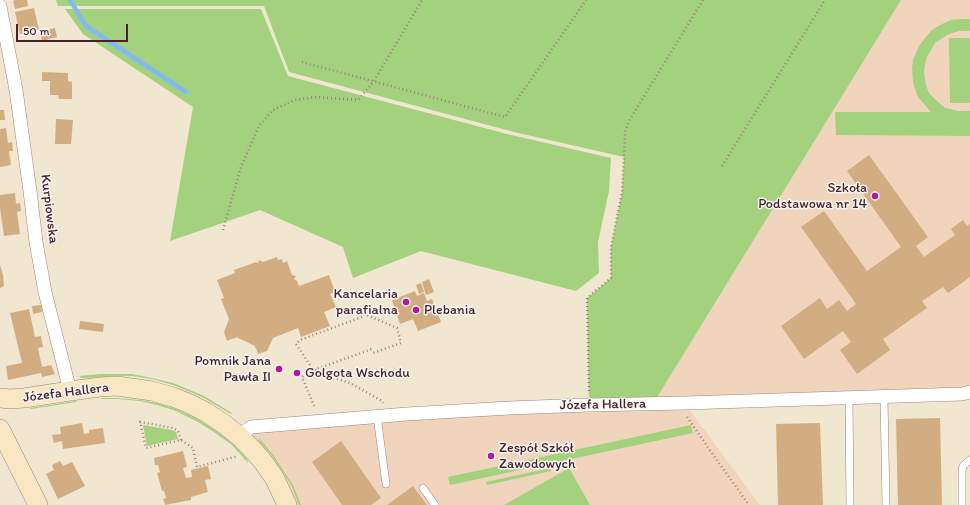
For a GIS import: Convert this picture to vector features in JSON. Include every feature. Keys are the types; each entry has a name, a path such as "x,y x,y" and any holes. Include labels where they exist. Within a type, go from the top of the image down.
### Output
{"main road":[{"name":"Józefa Hallera","path":"0,398 24,398 70,390 117,386 152,390 188,403 206,412 224,424 253,450 275,479 287,505"},
{"path":"0,429 38,505"}],"street":[{"name":"Kurpiowska","path":"0,6 16,90 36,242 50,310 70,390"},
{"name":"Józefa Hallera","path":"239,436 251,427 320,421 380,411 681,404 962,394 970,392"}],"lane":[{"path":"884,396 886,505"},
{"path":"849,398 850,505"},
{"path":"380,411 386,484"},
{"path":"962,505 963,466 970,460"},
{"path":"423,488 435,505"}],"path":[{"path":"223,230 241,167 259,126 273,110 295,100 316,97 358,100 374,82 422,0"},
{"path":"302,62 505,117 586,0"},
{"path":"589,405 588,298 612,278 611,247 622,192 625,132 635,110 703,0"},
{"path":"722,166 824,0"},
{"path":"360,312 397,328 401,343 373,353"},
{"path":"362,317 300,340 296,344 313,369 350,383 382,401 380,411"},
{"path":"320,421 302,377 313,369 372,349"},
{"path":"681,404 687,417 749,505"},
{"path":"181,440 146,448 140,422 173,428 178,431 181,440 192,448 197,466 240,456"}],"shaded area":[{"name":"Szkoła Podstawowa nr 14","path":"901,0 970,0 970,392 685,404 760,505 287,505 239,436 251,427 653,404"}],"green space":[{"path":"56,0 901,0 653,404 589,405 587,298 611,278 611,247 622,192 624,157 514,132 289,72 264,6 58,6"},
{"path":"65,9 261,9 288,76 507,134 611,158 609,191 598,242 599,273 576,291 421,251 353,278 343,247 260,210 170,241 193,107 83,34"},
{"path":"970,19 970,31 959,31 949,34 935,43 927,57 924,72 929,93 939,103 945,108 958,111 970,111 970,136 836,135 835,112 931,112 918,97 913,83 913,60 919,46 932,30 951,20"},
{"path":"949,38 970,38 970,103 950,103"},
{"path":"132,374 173,383 204,396 232,413 231,414 204,398 188,391 152,379 132,376 82,378 79,376"},
{"path":"101,398 140,400 157,403 176,409 199,420 215,430 233,444 247,459 248,463 232,445 214,432 176,411 140,401"},
{"path":"76,401 77,402 30,408"},
{"path":"143,425 172,430 176,432 178,439 147,446"},
{"path":"691,425 693,433 450,485 448,477"},
{"path":"260,439 274,456 293,485 301,505 299,505 291,485 273,457 258,440"},
{"path":"550,468 551,471 487,485 486,482"},
{"path":"569,468 590,505 504,505"}],"building":[{"path":"27,0 28,6 15,9 13,1"},
{"path":"34,8 39,30 20,34 15,12"},
{"path":"55,28 57,37 42,41 40,32"},
{"path":"42,72 68,73 68,81 72,82 72,99 59,99 58,95 50,95 50,81 42,81"},
{"path":"0,110 4,110 5,120 0,120"},
{"path":"56,119 73,120 71,144 55,144"},
{"path":"6,128 8,143 12,142 13,151 9,151 11,165 0,167 0,129"},
{"name":"Szkoła Podstawowa nr 14","path":"869,155 928,237 916,246 924,257 955,235 951,229 963,220 967,226 970,224 970,277 948,293 943,287 922,301 927,308 883,339 890,350 857,374 840,350 851,342 843,331 804,359 781,326 820,298 827,309 839,300 847,311 856,304 801,227 824,211 867,271 901,247 847,171"},
{"path":"15,193 16,204 20,203 21,211 17,212 20,234 4,236 0,208 0,195"},
{"path":"277,257 278,260 282,259 283,263 287,261 292,275 296,276 294,279 297,281 299,286 329,275 335,292 330,294 336,307 324,312 330,326 301,337 298,328 273,338 267,351 258,354 255,346 236,337 235,339 234,338 227,341 224,332 229,319 221,299 224,298 217,280 235,273 234,270 256,262 258,263 259,260 263,262"},
{"path":"0,265 4,286 0,288"},
{"path":"429,279 434,292 426,295 422,282"},
{"path":"421,283 424,292 419,294 416,285"},
{"name":"Plebania","path":"415,291 417,296 424,293 427,301 432,299 441,322 418,331 413,319 400,324 392,300"},
{"path":"41,305 42,312 33,314 32,306"},
{"path":"29,309 35,337 41,336 43,347 38,348 42,367 51,365 55,374 42,377 41,373 8,380 6,366 22,363 10,313"},
{"path":"80,321 104,324 103,332 79,329"},
{"path":"940,418 942,505 898,505 896,419"},
{"path":"82,423 84,434 89,433 89,430 103,428 105,443 63,449 62,441 54,443 52,435 61,434 60,427"},
{"path":"820,423 823,505 778,505 776,424"},
{"path":"341,441 381,498 371,505 342,505 312,462"},
{"path":"183,451 187,467 183,468 186,478 192,477 191,470 208,466 211,479 205,480 208,492 191,497 191,500 165,505 163,499 166,498 164,491 162,491 157,473 160,472 158,465 155,465 154,458"},
{"path":"60,461 63,466 72,462 85,486 58,499 46,474 54,470 52,465"},
{"path":"413,486 427,505 387,505"}],"waterway":[{"path":"70,0 86,26 186,92"}],"place":[{"name":"Szkoła Podstawowa nr 14","path":"875,196"},
{"name":"Kancelaria parafialna","path":"406,302"},
{"name":"Plebania","path":"416,310"},
{"name":"Pomnik Jana Pawła II","path":"279,369"},
{"name":"Golgota Wschodu","path":"297,373"},
{"name":"Zespół Szkół Zawodowych","path":"491,456"}]}
